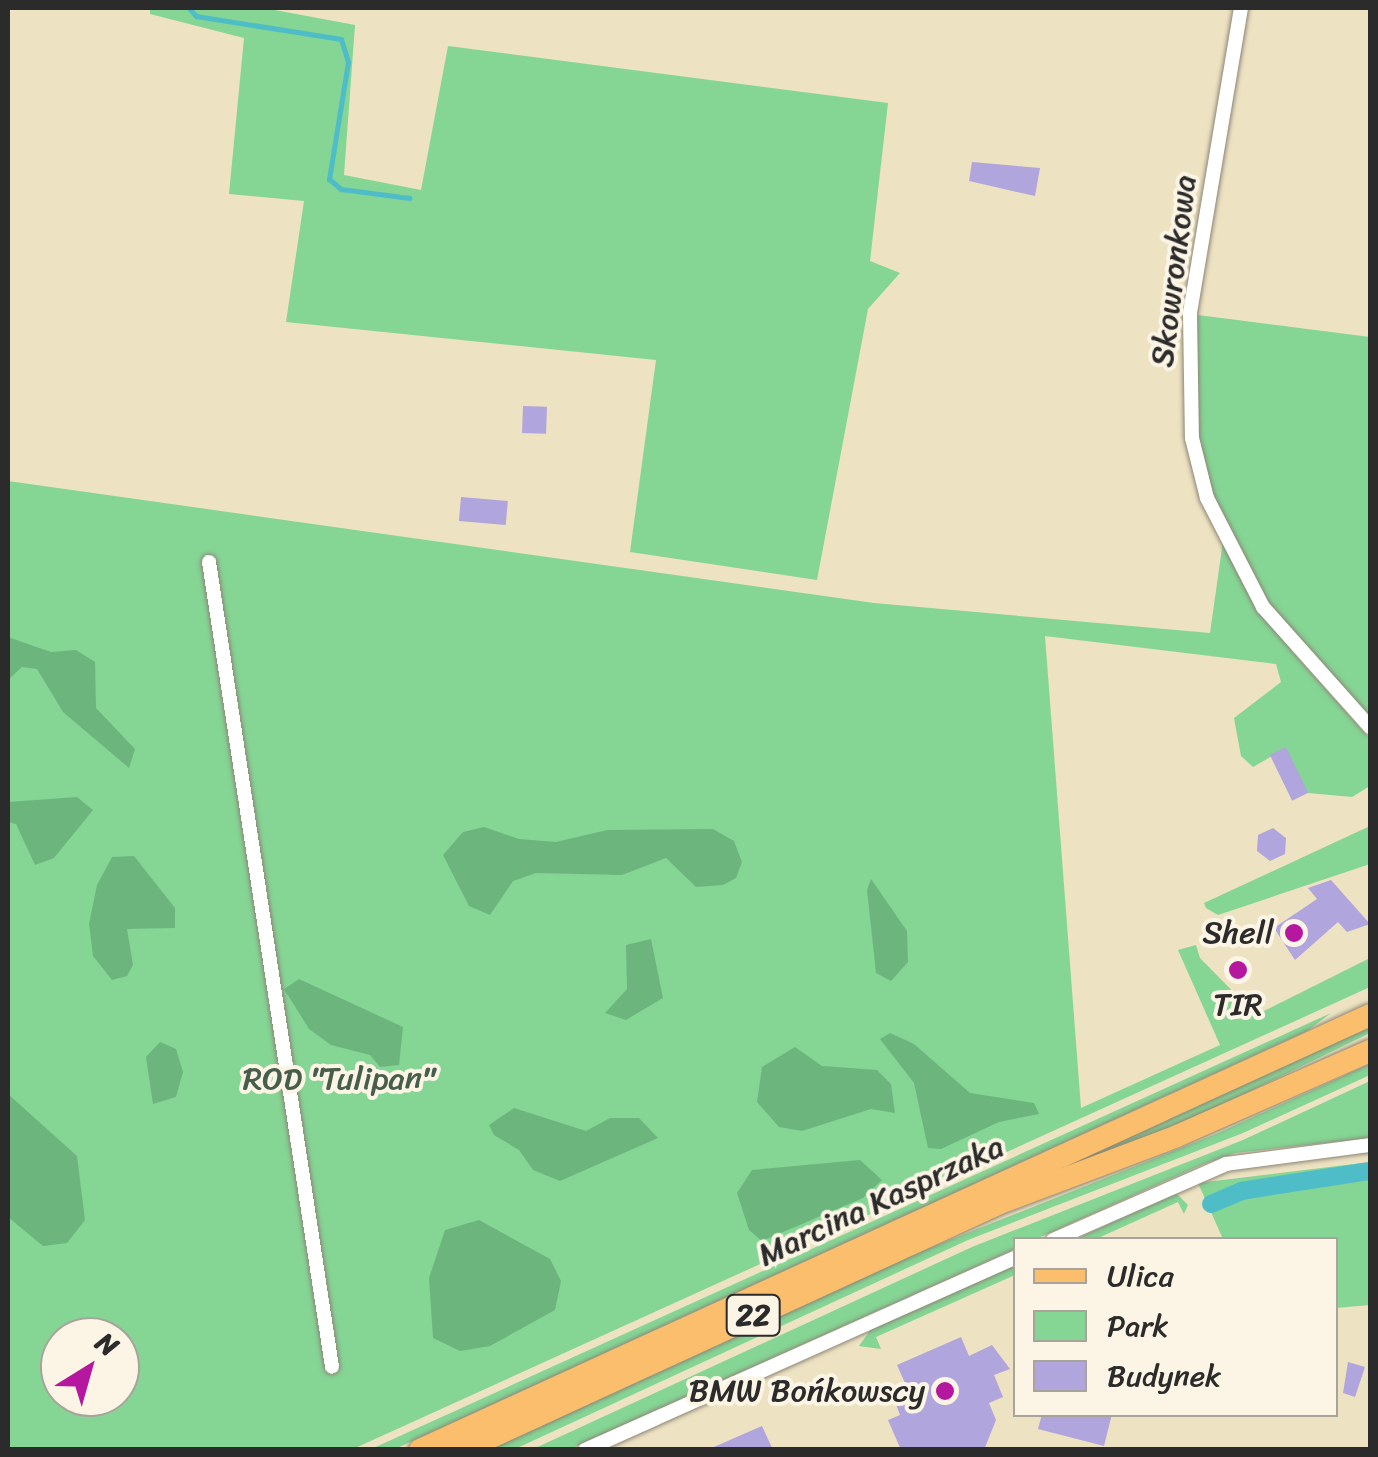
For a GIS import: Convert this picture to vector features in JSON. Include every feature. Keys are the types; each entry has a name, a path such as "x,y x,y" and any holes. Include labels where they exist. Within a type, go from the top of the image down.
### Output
{"main road":[{"name":"Marcina Kasprzaka","path":"420,1450 1370,1016"},
{"name":"Marcina Kasprzaka","path":"463,1450 983,1210 1177,1136 1370,1051"}],"street":[{"name":"Skowronkowa","path":"1241,8 1190,314 1192,438 1207,498 1263,607 1370,727"},
{"path":"209,562 332,1367"},
{"path":"1060,1237 1226,1164 1370,1145"},
{"path":"585,1450 1013,1258"}],"green space":[{"path":"150,8 264,8 355,25 344,175 421,190 448,46 888,103 870,261 900,273 868,309 817,580 630,552 656,360 286,322 304,201 229,194 244,38 150,14"},
{"name":"ROD \"Tulipan\"","path":"1190,314 1370,337 1370,719 1290,649 1370,739 1370,786 1352,797 1308,793 1286,748 1253,767 1241,756 1234,718 1281,682 1276,664 1045,636 1081,1108 1220,1045 1178,950 1196,945 1200,958 1256,1015 1370,958 1370,987 353,1449 8,1449 8,481 874,603 1210,633 1224,534 1192,438"},
{"path":"8,637 51,652 76,650 95,662 96,708 135,749 129,768 63,712 37,669 22,667 8,680"},
{"path":"77,797 93,810 54,858 35,865 16,824 8,822 8,802"},
{"path":"1370,826 1370,864 1218,915 1206,908 1204,903"},
{"path":"484,827 519,839 556,842 607,830 713,829 734,841 742,862 736,878 723,885 696,887 666,858 622,875 536,873 513,881 490,915 469,906 443,855 463,832"},
{"path":"134,856 175,908 175,928 127,929 133,965 127,976 112,980 93,956 89,924 97,885 112,857"},
{"path":"871,879 907,931 908,962 891,981 876,973 867,890"},
{"path":"651,939 663,998 626,1020 605,1013 627,989 626,945"},
{"path":"299,979 403,1027 399,1065 380,1067 370,1055 331,1045 309,1029 284,989"},
{"path":"1331,1013 1307,1031 395,1449 369,1450"},
{"path":"1370,1026 1370,1033 1205,1113 1042,1178"},
{"path":"890,1033 914,1044 970,1093 1034,1103 1039,1114 999,1122 941,1149 928,1148 914,1083 880,1039"},
{"path":"160,1042 176,1049 183,1072 176,1097 153,1104 146,1057"},
{"path":"795,1047 822,1066 877,1070 891,1084 895,1113 871,1109 802,1131 779,1127 757,1102 762,1067"},
{"path":"1370,1064 1370,1075 1243,1133 968,1240 515,1449 489,1450 887,1265 1216,1134"},
{"path":"1370,1081 1370,1138 1235,1153 1201,1165 1040,1237 1013,1237 1013,1250 570,1449 531,1450 972,1247 1243,1140"},
{"path":"8,1094 77,1156 85,1220 67,1243 43,1246 8,1217"},
{"path":"514,1108 586,1131 610,1118 639,1118 658,1138 560,1181 533,1170 519,1150 494,1135 489,1125"},
{"path":"860,1160 882,1180 863,1198 762,1241 749,1230 737,1193 752,1170"},
{"path":"1370,1162 1370,1305 1338,1308 1338,1237 1222,1237 1198,1183"},
{"path":"1176,1193 1188,1205 1184,1214 1178,1202 1100,1237 1081,1237"},
{"path":"479,1220 550,1259 561,1281 555,1310 490,1346 460,1351 433,1338 429,1278 445,1230"},
{"path":"1013,1266 1013,1276 876,1337 881,1349 859,1346 871,1329"}],"building":[{"path":"972,162 1040,168 1035,196 969,181"},
{"path":"523,406 547,407 546,434 522,433"},
{"path":"461,497 508,501 506,525 459,521"},
{"path":"1286,747 1308,793 1292,801 1270,755"},
{"path":"1273,828 1286,838 1285,854 1270,861 1257,851 1258,835"},
{"path":"1331,880 1370,924 1347,932 1338,922 1295,960 1274,928 1317,899 1308,888"},
{"path":"961,1337 969,1356 992,1345 1010,1369 994,1375 1003,1397 989,1403 996,1420 984,1450 901,1450 888,1420 900,1415 894,1399 909,1392 897,1365"},
{"path":"1348,1362 1365,1367 1355,1397 1343,1393"},
{"path":"1041,1417 1111,1417 1104,1446 1038,1429"},
{"path":"762,1426 773,1450 707,1450"}],"waterway":[{"path":"189,8 196,16 341,39 348,62 329,179 341,189 409,198"},
{"path":"1211,1204 1241,1191 1368,1171"}],"place":[{"name":"Shell","path":"1294,933"},
{"name":"TIR","path":"1238,970"},
{"name":"BMW Bońkowscy","path":"945,1391"}]}
